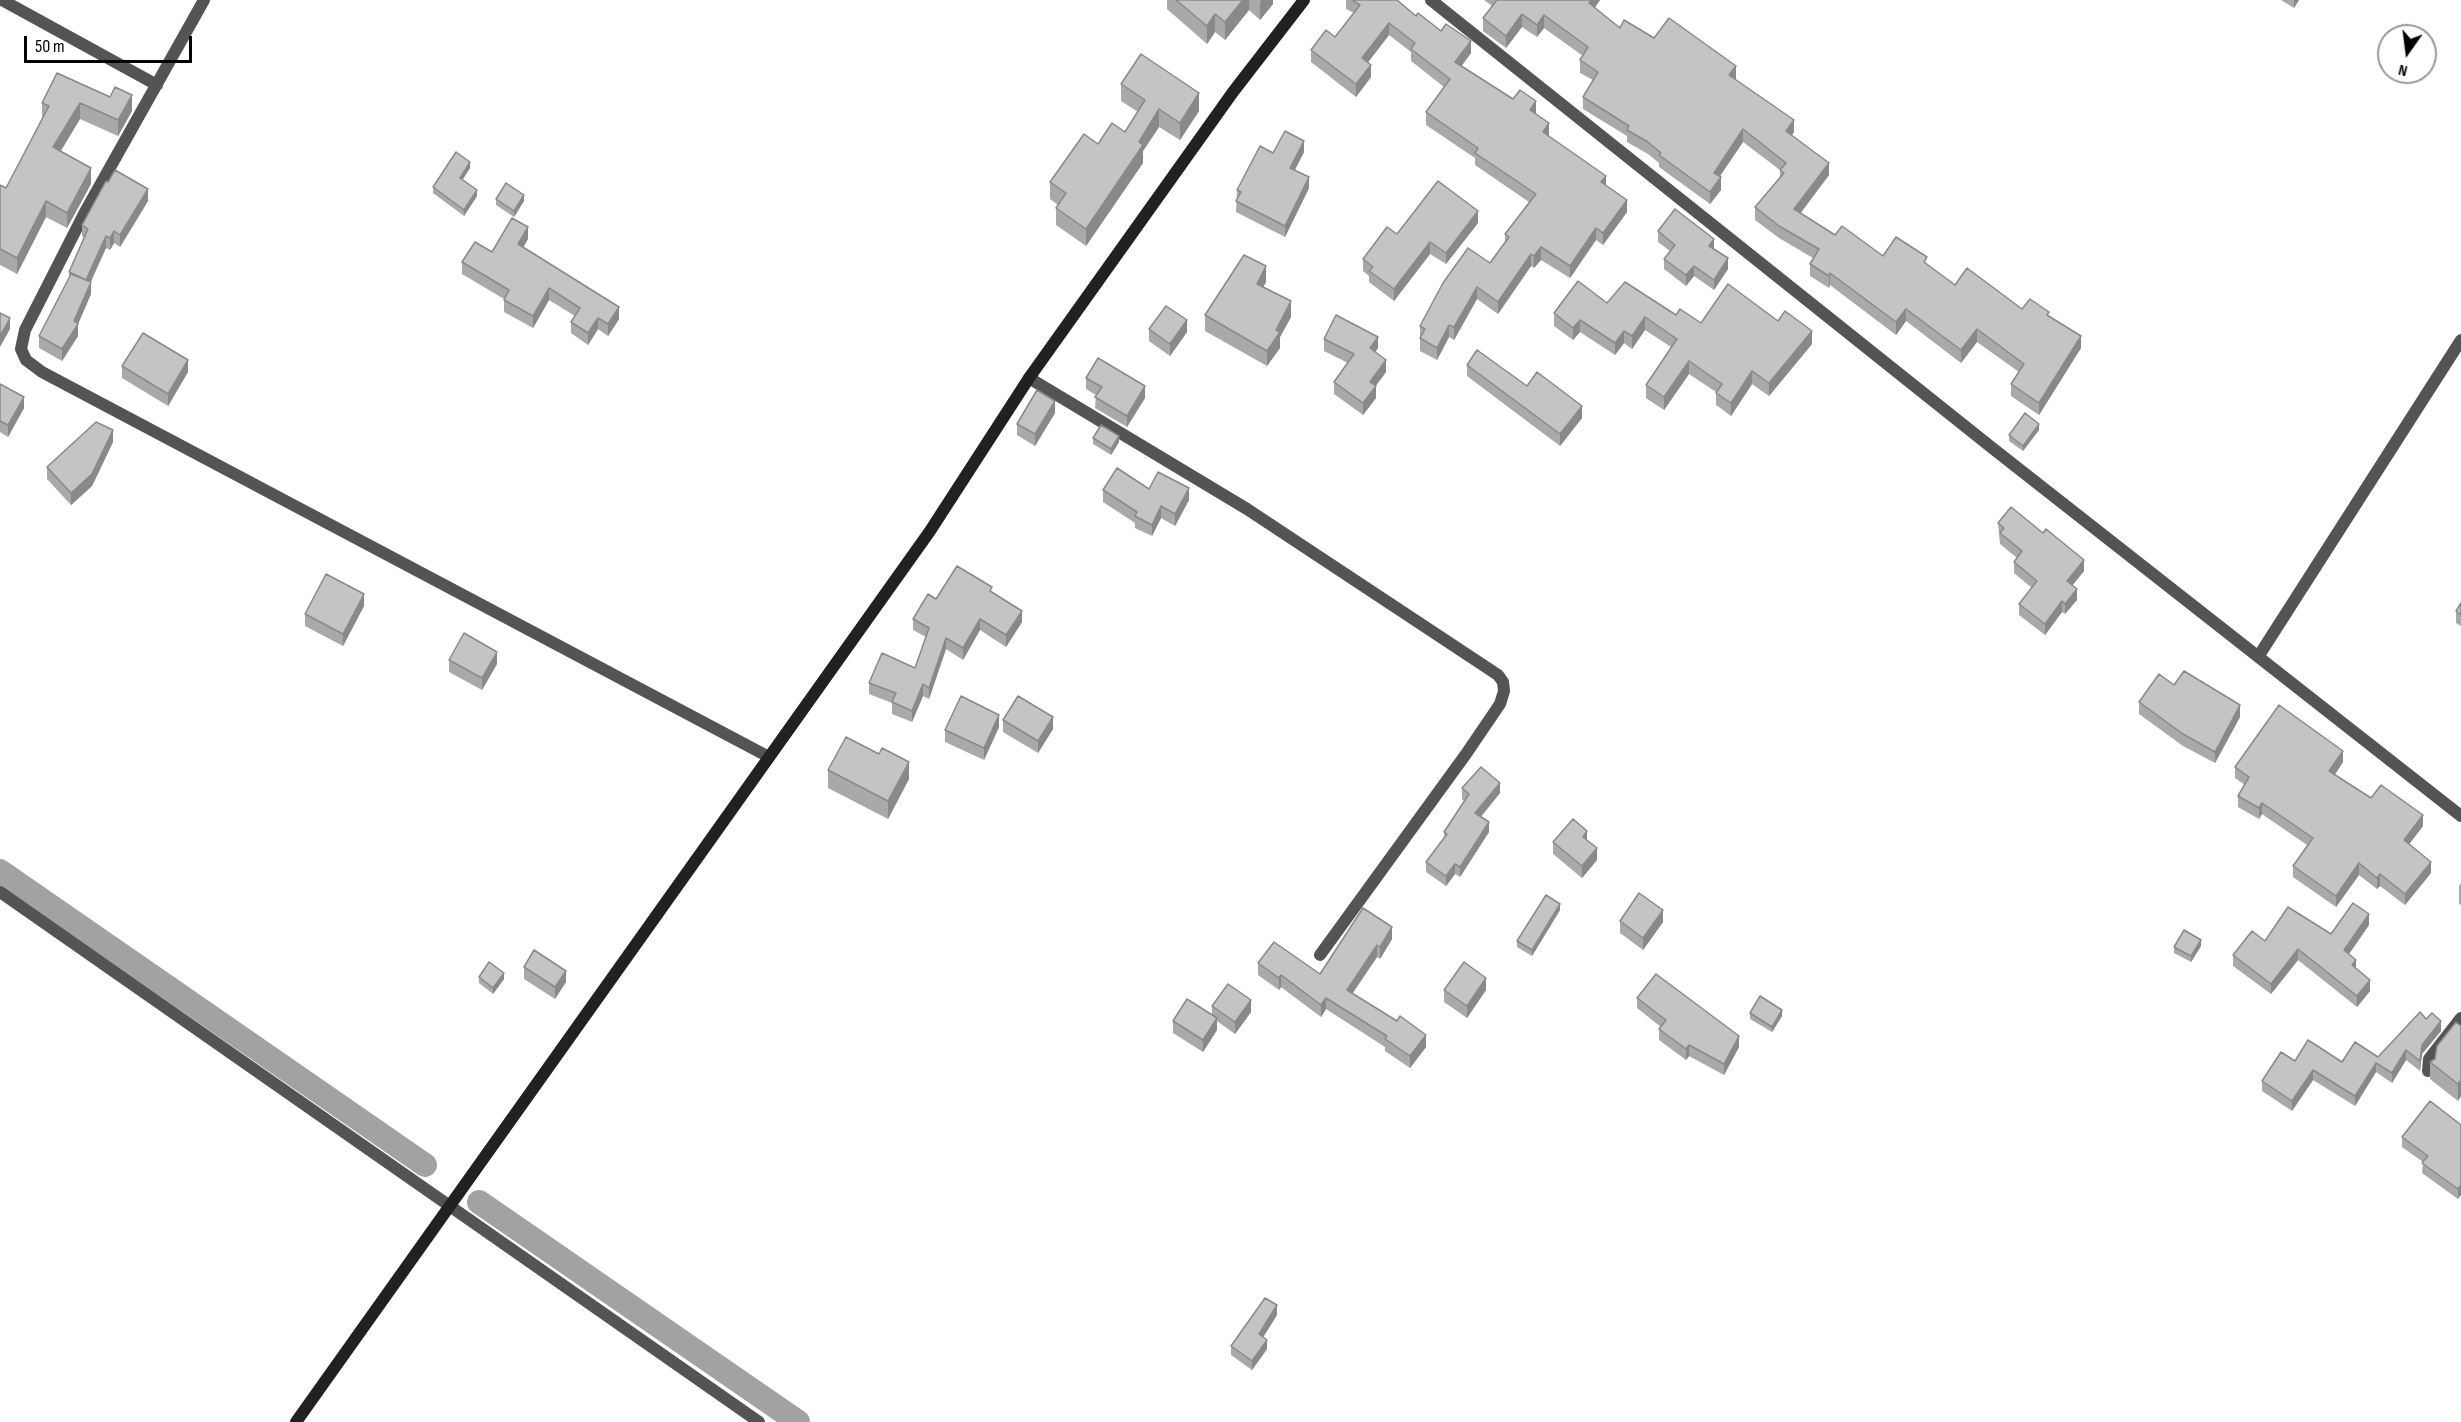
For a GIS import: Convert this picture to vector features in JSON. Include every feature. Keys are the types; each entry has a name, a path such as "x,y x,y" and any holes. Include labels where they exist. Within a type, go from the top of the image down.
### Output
{"main road":[{"path":"296,1422 930,531 1029,378 1233,93 1304,0"}],"street":[{"path":"2,0 157,85"},
{"path":"204,0 85,212 25,330 21,349 26,360 42,372 769,757"},
{"path":"1431,0 2461,816"},
{"path":"2258,657 2461,340"},
{"path":"1029,378 1246,509 1498,675 1503,682 1504,691 1500,704 1320,955"},
{"path":"0,892 759,1422"},
{"path":"2428,1071 2429,1059 2461,1018"}],"building":[{"path":"1176,0 1243,0 1225,22 1215,14 1207,26"},
{"path":"1352,0 1397,0 1416,16 1418,13 1441,31 1446,24 1471,41 1455,62 1513,99 1520,90 1536,101 1530,110 1549,123 1543,132 1606,176 1601,182 1627,200 1603,233 1596,228 1570,266 1541,247 1534,256 1531,254 1498,302 1477,287 1454,327 1449,325 1437,348 1420,338 1425,329 1420,326 1443,283 1468,248 1490,263 1509,237 1505,234 1536,194 1475,153 1478,148 1426,112 1450,79 1411,49 1415,43 1389,23 1362,58 1371,65 1356,84 1311,50 1326,30 1335,37 1360,5"},
{"path":"1497,0 1591,0 1589,3 1620,28 1624,20 1654,38 1669,18 1736,66 1729,75 1794,120 1786,131 1829,163 1794,209 1835,235 1842,226 1883,256 1896,237 1927,257 1924,262 1955,285 1967,268 2022,309 2030,299 2049,312 2047,315 2081,336 2039,403 2011,384 2024,364 1977,329 1961,350 1906,309 1896,322 1830,273 1829,276 1810,264 1819,249 1779,226 1755,207 1784,173 1780,170 1786,163 1743,129 1714,173 1721,177 1710,192 1659,155 1661,153 1648,142 1627,130 1629,126 1583,97 1598,72 1580,60 1588,47 1544,15 1537,25 1522,14 1506,36 1483,18"},
{"path":"1141,54 1199,93 1180,123 1159,109 1139,142 1143,145 1086,229 1056,208 1066,193 1050,182 1084,134 1098,144 1112,123 1125,132 1145,100 1121,84"},
{"path":"57,73 110,97 115,87 132,95 118,120 80,103 53,147 91,168 67,213 46,201 17,258 0,249 0,185 6,188 49,106 42,103"},
{"path":"1285,131 1304,141 1290,168 1309,177 1285,226 1236,201 1241,192 1237,190 1260,146 1273,153"},
{"path":"456,152 470,162 460,178 477,190 464,210 433,187"},
{"path":"115,170 148,189 120,235 114,231 110,238 106,236 86,280 69,272 88,229 82,225 106,181 108,182"},
{"path":"1438,181 1478,211 1446,253 1430,242 1394,289 1369,271 1373,267 1363,259 1387,227 1397,234"},
{"path":"506,183 524,195 514,211 496,199"},
{"path":"1675,209 1714,239 1709,246 1728,258 1714,280 1694,266 1686,275 1664,259 1675,245 1658,231"},
{"path":"512,218 528,227 518,244 619,307 608,324 598,318 588,333 571,322 580,308 549,288 533,316 504,300 509,290 462,262 475,242 492,252"},
{"path":"1244,255 1266,266 1257,284 1291,301 1276,330 1280,332 1267,351 1205,315"},
{"path":"71,274 91,282 74,321 78,324 62,349 39,336"},
{"path":"1578,281 1607,303 1625,282 1676,315 1680,309 1701,323 1728,284 1778,321 1785,311 1812,331 1769,383 1752,371 1731,403 1716,393 1722,384 1689,361 1664,397 1646,385 1677,339 1645,317 1632,336 1624,331 1615,343 1580,320 1573,328 1554,313"},
{"path":"1166,306 1187,320 1170,344 1149,329"},
{"path":"0,313 10,318 0,336"},
{"path":"1336,315 1378,337 1370,348 1386,360 1370,382 1376,386 1363,403 1334,382 1354,354 1324,339"},
{"path":"143,333 188,360 168,394 122,366"},
{"path":"1477,350 1527,386 1537,372 1582,406 1560,434 1467,365"},
{"path":"1098,358 1145,386 1127,416 1095,397 1102,387 1086,378"},
{"path":"0,384 24,397 8,425 0,421"},
{"path":"1037,390 1055,401 1035,434 1017,424"},
{"path":"2025,413 2039,424 2023,446 2009,435"},
{"path":"96,422 113,430 92,474 71,493 47,467"},
{"path":"1101,425 1119,436 1111,449 1093,438"},
{"path":"1117,468 1149,489 1158,472 1189,488 1175,514 1161,506 1152,525 1135,516 1137,512 1103,490"},
{"path":"2011,507 2043,533 2046,529 2084,560 2067,581 2077,589 2065,604 2062,601 2045,624 2019,604 2037,581 2014,562 2022,551 2000,533 2004,528 1998,523"},
{"path":"957,566 992,587 990,591 1022,611 1006,635 980,619 963,648 946,638 929,688 923,684 912,711 892,702 896,693 869,683 882,653 915,668 929,628 913,619 928,594 936,599"},
{"path":"326,574 364,594 343,634 305,614"},
{"path":"2461,603 2461,615 2456,611"},
{"path":"464,633 497,652 482,678 449,660"},
{"path":"2184,671 2240,705 2215,752 2183,734 2139,702 2159,674 2174,685"},
{"path":"961,696 999,715 984,748 945,730"},
{"path":"1018,696 1053,717 1038,741 1003,720"},
{"path":"2279,705 2343,751 2329,771 2371,798 2381,785 2423,815 2404,840 2431,862 2405,894 2380,874 2377,878 2359,863 2336,896 2293,866 2313,838 2262,803 2259,808 2238,796 2249,777 2235,767"},
{"path":"846,737 879,754 882,748 909,762 888,801 828,770"},
{"path":"1481,767 1500,783 1475,813 1489,822 1460,867 1455,864 1446,876 1426,862 1447,834 1444,832 1469,794 1462,788"},
{"path":"1573,819 1587,831 1583,837 1597,848 1582,866 1553,842"},
{"path":"1639,893 1663,910 1643,938 1620,921"},
{"path":"1546,895 1560,904 1532,950 1517,941"},
{"path":"2353,903 2369,914 2344,950 2356,960 2352,965 2370,980 2357,996 2298,949 2271,984 2233,955 2252,931 2265,941 2288,907 2331,934"},
{"path":"1363,908 1392,927 1380,947 1377,945 1347,990 1397,1021 1400,1016 1426,1035 1410,1056 1385,1039 1387,1036 1326,998 1321,1005 1281,975 1279,978 1258,963 1274,942 1320,974"},
{"path":"2184,930 2201,940 2191,956 2174,947"},
{"path":"534,950 566,971 555,987 524,967"},
{"path":"489,962 504,973 493,988 479,977"},
{"path":"1464,962 1486,978 1467,1006 1444,990"},
{"path":"1656,974 1739,1036 1724,1064 1689,1045 1686,1049 1659,1029 1666,1020 1637,998"},
{"path":"1228,984 1251,1000 1235,1022 1212,1006"},
{"path":"1760,996 1782,1010 1772,1027 1750,1013"},
{"path":"1187,999 1217,1018 1203,1040 1173,1021"},
{"path":"2420,1012 2426,1019 2432,1013 2441,1021 2422,1045 2420,1061 2406,1050 2392,1073 2376,1063 2355,1096 2313,1070 2292,1101 2262,1081 2281,1052 2295,1061 2308,1040 2342,1062 2355,1042 2378,1057"},
{"path":"2456,1022 2461,1026 2461,1080 2458,1084 2430,1062 2435,1059 2437,1046"},
{"path":"2430,1101 2461,1125 2461,1185 2458,1189 2422,1163 2428,1156 2402,1137"},
{"path":"1265,1298 1277,1305 1259,1334 1267,1340 1252,1361 1231,1346"}],"waterway":[{"path":"0,871 425,1165"},
{"path":"479,1202 798,1422"}]}
